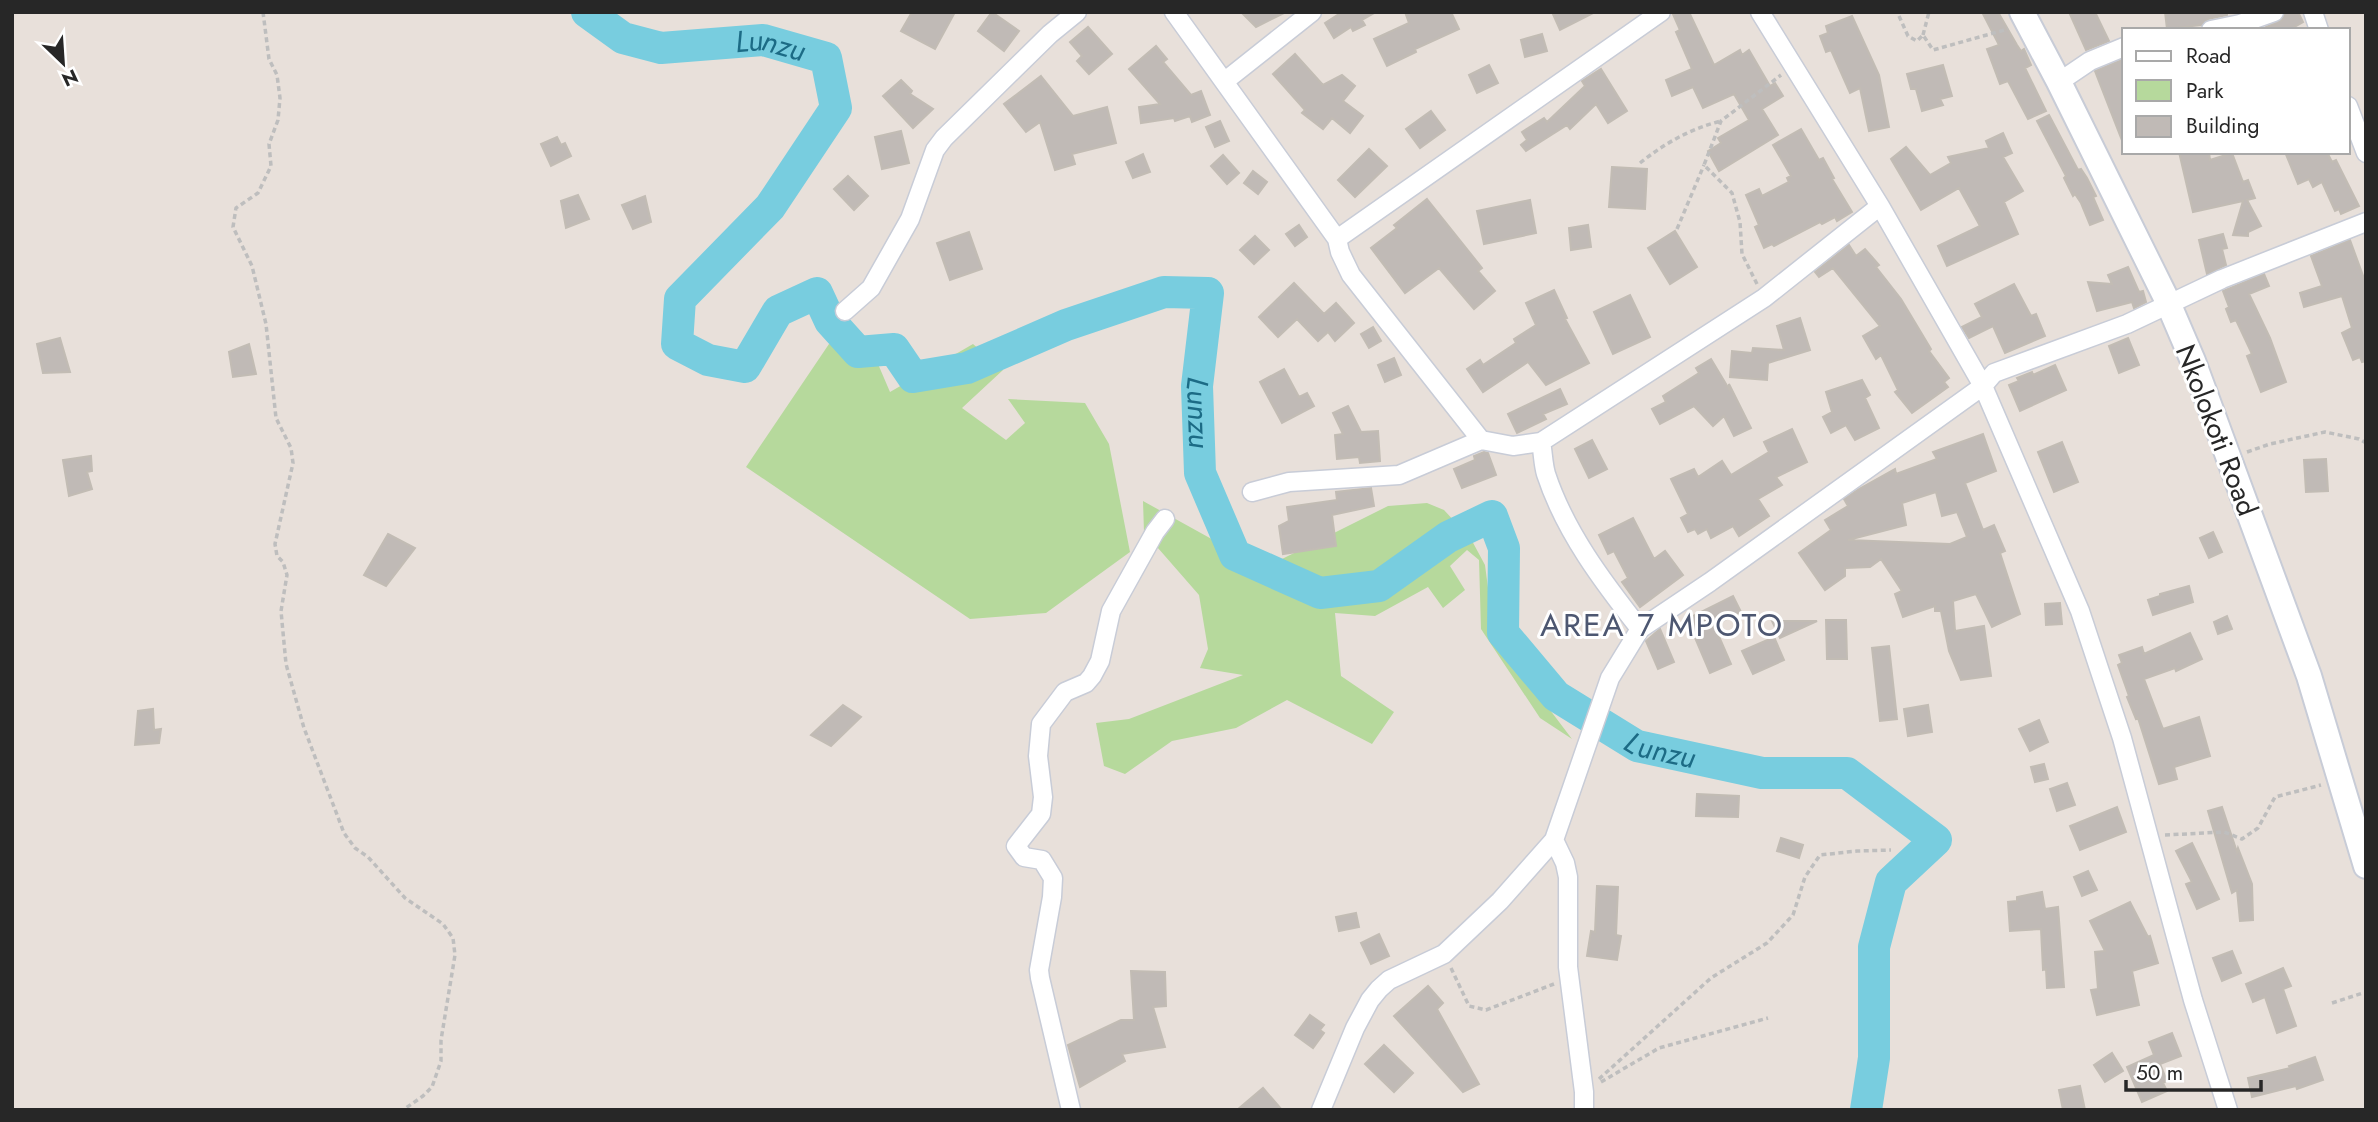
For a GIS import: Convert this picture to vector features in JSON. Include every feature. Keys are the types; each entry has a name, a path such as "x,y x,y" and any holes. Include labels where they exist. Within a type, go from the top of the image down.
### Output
{"main road":[{"name":"Nkolokoti Road","path":"2024,18 2059,82 2169,305 2193,361 2309,676 2366,866"}],"street":[{"path":"845,311 871,288 910,219 935,150 944,138 1050,34 1077,12"},
{"path":"1174,12 1337,239 1344,263 1352,275 1481,440"},
{"path":"1224,81 1312,12"},
{"path":"1337,239 1661,12"},
{"path":"1760,12 1880,206 1983,386 2080,611 2122,738 2193,1000 2228,1110"},
{"path":"2221,28 2274,12"},
{"path":"2059,82 2090,61 2122,48"},
{"path":"2350,111 2366,153"},
{"path":"1252,492 1289,482 1399,475 1481,440 1513,446 1541,442 1764,298 1880,206"},
{"path":"1321,1110 1354,1028 1370,1000 1389,980 1444,954 1500,901 1554,840 1610,678 1640,629 1710,582 1983,386 1994,373 2127,324 2222,279 2366,222"},
{"path":"1541,442 1546,472 1570,527 1604,583 1640,629"},
{"path":"1071,1110 1039,970 1053,878 1042,860 1024,857 1016,846 1041,814 1043,797 1038,756 1041,724 1065,692 1081,686 1092,676 1100,661 1111,611 1165,519"},
{"path":"1554,840 1565,863 1568,877 1569,979 1584,1101"}],"path":[{"path":"262,12 269,59 277,75 280,98 278,120 269,144 271,166 258,193 236,208 233,227 252,265 265,324 276,418 292,455 291,475 275,544 277,556 283,562 286,575 281,611 286,664 304,728 344,833 355,848 369,857 405,898 443,924 453,938 455,954 441,1040 441,1061 432,1087 423,1097 403,1110"},
{"path":"1899,16 1908,36 1917,41 1923,35 1929,12"},
{"path":"1923,35 1933,50 2024,18"},
{"path":"1640,163 1659,148 1695,128 1721,121 1793,66"},
{"path":"1676,229 1721,121"},
{"path":"1704,165 1732,193 1740,222 1742,254 1764,298"},
{"path":"2229,459 2270,444 2325,432 2366,443"},
{"path":"2148,836 2224,832 2242,839 2258,828 2275,797 2340,780"},
{"path":"1584,1101 1711,978 1767,943 1793,915 1805,877 1820,855 1891,850"},
{"path":"1444,954 1469,1006 1486,1010 1569,979"},
{"path":"2332,1003 2366,992"},
{"path":"1584,1101 1659,1048 1768,1018"}],"green space":[{"path":"829,344 872,350 890,392 973,344 1003,370 962,408 1006,440 1025,423 1008,399 1085,403 1109,444 1130,552 1046,613 970,619 746,467"},
{"path":"1143,501 1264,568 1388,506 1427,503 1444,510 1471,539 1485,565 1493,626 1531,685 1572,739 1540,718 1481,629 1479,560 1467,550 1450,566 1465,590 1443,608 1428,587 1375,616 1335,613 1341,676 1394,712 1372,744 1287,700 1236,728 1172,741 1125,774 1104,766 1096,723 1129,719 1243,675 1200,668 1208,649 1199,595 1144,532"}],"building":[{"path":"912,12 955,12 935,49 901,31"},
{"path":"992,12 1019,31 1004,51 978,31"},
{"path":"1241,12 1286,12 1256,27"},
{"path":"1342,12 1376,12 1362,20 1365,25 1353,31 1351,27 1334,38 1325,23"},
{"path":"1405,12 1451,12 1459,29 1415,49 1416,52 1387,66 1374,39 1409,23"},
{"path":"1552,12 1595,12 1560,30"},
{"path":"1672,12 1689,12 1714,65 1740,50 1742,55 1749,50 1770,86 1775,83 1783,96 1762,109 1778,135 1719,171 1708,151 1721,143 1718,138 1749,120 1734,94 1703,108 1693,87 1672,96 1666,80 1692,69 1676,32 1680,30"},
{"path":"1982,12 1998,12 2021,51 2024,49 2031,65 2025,68 2046,111 2028,119 2008,81 2000,84 1987,49 1999,45"},
{"path":"2069,12 2095,12 2109,41 2086,50"},
{"path":"2165,12 2227,12 2227,15 2208,19 2201,25 2167,28"},
{"path":"2285,12 2298,12 2303,22 2292,28 2266,28 2282,20"},
{"path":"1852,16 1879,75 1889,127 1869,131 1860,88 1850,93 1831,50 1826,52 1820,36 1828,33 1826,26"},
{"path":"1088,27 1112,54 1089,74 1077,61 1082,56 1070,42"},
{"path":"1542,34 1547,51 1525,57 1521,40"},
{"path":"1156,46 1167,59 1163,62 1191,95 1201,91 1210,115 1192,122 1190,116 1175,121 1174,118 1141,123 1139,107 1160,104 1129,69"},
{"path":"1295,54 1323,85 1342,75 1355,86 1343,101 1363,116 1350,133 1332,118 1323,129 1302,113 1305,110 1273,74"},
{"path":"2122,60 2122,140 2095,71"},
{"path":"1489,65 1498,83 1477,93 1469,75"},
{"path":"1943,65 1952,96 1940,99 1943,105 1922,111 1916,89 1911,89 1907,74"},
{"path":"1601,69 1627,111 1608,123 1596,104 1570,129 1567,125 1526,151 1521,145 1527,140 1522,132 1544,118 1547,122 1585,86 1582,81"},
{"path":"1041,76 1073,116 1107,107 1116,143 1072,154 1075,164 1055,170 1040,122 1026,132 1004,104"},
{"path":"901,80 912,91 910,94 933,109 913,128 883,96"},
{"path":"1431,111 1445,130 1420,148 1406,129"},
{"path":"2049,115 2078,170 2081,169 2087,178 2103,220 2090,225 2081,203 2075,194 2073,196 2064,178 2066,176 2037,121"},
{"path":"1220,121 1229,141 1215,147 1206,127"},
{"path":"1801,129 1819,160 1823,158 1852,212 1837,221 1835,217 1822,224 1820,222 1774,246 1772,244 1764,248 1755,227 1759,225 1746,195 1759,189 1762,196 1789,182 1787,178 1791,176 1773,145"},
{"path":"901,131 909,163 882,169 875,137"},
{"path":"2003,133 2012,153 2003,157 2023,191 2004,202 2018,234 1947,266 1938,246 1980,226 1959,188 1921,210 1891,159 1906,147 1930,175 1951,163 1948,157 1989,148 1986,141"},
{"path":"557,137 561,145 565,143 571,156 551,166 541,144"},
{"path":"1369,149 1387,166 1355,197 1338,180"},
{"path":"1143,154 1150,172 1133,178 1126,162"},
{"path":"2179,154 2209,154 2210,160 2232,154 2243,182 2248,180 2255,198 2247,200 2261,226 2248,232 2248,236 2233,235 2243,201 2193,212"},
{"path":"2286,154 2328,154 2332,162 2336,160 2359,206 2341,214 2339,209 2335,211 2322,182 2313,187 2309,179 2298,184"},
{"path":"1223,155 1239,173 1227,184 1211,166"},
{"path":"1612,167 1647,169 1645,209 1609,207"},
{"path":"1253,171 1267,182 1258,194 1244,183"},
{"path":"848,176 868,196 854,210 834,189"},
{"path":"578,195 589,219 566,228 561,201"},
{"path":"645,196 651,222 633,229 622,205"},
{"path":"1427,199 1482,268 1478,271 1495,291 1474,309 1439,268 1405,293 1371,248 1397,228 1394,225"},
{"path":"1530,200 1536,233 1484,244 1477,211"},
{"path":"1299,225 1307,237 1295,246 1286,234"},
{"path":"1588,225 1591,247 1571,250 1569,228"},
{"path":"1675,231 1697,267 1670,284 1648,248"},
{"path":"969,232 982,269 950,280 937,243"},
{"path":"2223,234 2227,248 2222,249 2226,265 2207,274 2199,240"},
{"path":"1255,236 1269,250 1254,264 1240,250"},
{"path":"2350,240 2366,284 2366,361 2362,362 2360,357 2353,360 2342,333 2352,328 2342,296 2304,307 2300,293 2322,286 2311,256"},
{"path":"1849,245 1856,256 1865,249 1879,265 1876,267 1901,299 1931,349 1929,351 1949,378 1944,382 1948,387 1912,413 1895,392 1898,390 1881,355 1876,359 1863,336 1880,326 1833,268 1819,277 1815,272"},
{"path":"2128,267 2139,292 2143,291 2146,302 2134,308 2132,302 2097,311 2088,282 2112,284 2108,275"},
{"path":"2264,274 2269,286 2249,294 2270,338 2286,382 2261,392 2247,356 2252,354 2236,320 2231,322 2223,291"},
{"path":"1294,283 1324,314 1336,303 1354,323 1335,341 1328,332 1318,341 1297,319 1278,337 1259,317"},
{"path":"2014,284 2031,316 2036,314 2045,336 2005,353 1993,326 1969,338 1962,327 1982,317 1975,304"},
{"path":"1554,290 1567,318 1565,319 1589,363 1546,385 1528,362 1483,392 1467,369 1480,360 1483,365 1516,343 1514,339 1536,325 1526,303"},
{"path":"1630,295 1650,337 1613,354 1594,312"},
{"path":"1800,318 1810,350 1768,363 1767,380 1730,377 1732,351 1752,353 1753,348 1784,350 1777,326"},
{"path":"1373,327 1381,341 1369,348 1361,334"},
{"path":"60,338 70,372 43,373 37,344"},
{"path":"2128,338 2139,365 2119,373 2109,346"},
{"path":"249,344 256,374 233,377 229,352"},
{"path":"1394,358 1401,375 1385,382 1378,365"},
{"path":"1711,359 1729,389 1729,384 1751,428 1734,436 1724,416 1713,426 1694,406 1660,424 1652,409 1666,402 1663,396 1699,373 1696,368"},
{"path":"2055,365 2066,390 2020,411 2009,385 2019,381 2017,378 2032,372 2033,375"},
{"path":"1284,369 1299,397 1307,393 1314,406 1282,423 1260,382"},
{"path":"1862,380 1870,395 1865,398 1879,428 1855,440 1846,425 1831,433 1823,417 1832,412 1826,392"},
{"path":"1560,389 1567,404 1543,414 1546,419 1517,433 1508,414"},
{"path":"1348,406 1361,432 1378,431 1380,461 1360,463 1359,457 1337,459 1335,435 1343,434 1333,413"},
{"path":"1792,429 1807,462 1776,477 1782,485 1758,499 1769,516 1739,536 1733,526 1711,538 1707,529 1698,534 1695,529 1688,532 1681,518 1688,514 1671,479 1694,469 1698,477 1722,461 1731,475 1769,452 1764,442"},
{"path":"1983,434 1996,471 1965,483 1983,530 1994,525 2005,551 2000,553 2020,614 1992,627 1976,594 1953,601 1955,631 1984,626 1991,676 1961,680 1949,651 1941,611 1935,611 1935,606 1903,617 1895,594 1902,591 1881,559 1870,567 1845,568 1845,576 1825,590 1799,553 1831,530 1825,520 1848,506 1844,499 1895,469 1896,474 1937,459 1933,452","holes":["1936,492 1942,516 1957,512 1967,537 1950,544 1848,540 1906,525 1902,503"]},
{"path":"1592,440 1607,469 1589,478 1575,449"},
{"path":"2062,442 2078,482 2054,492 2038,452"},
{"path":"1488,453 1496,475 1462,488 1454,469 1475,460 1474,456"},
{"path":"91,456 92,471 87,472 92,489 69,496 63,460"},
{"path":"2326,459 2328,491 2306,492 2304,460"},
{"path":"1371,488 1374,506 1332,515 1336,546 1283,554 1279,526 1289,521 1287,507 1337,500 1336,492"},
{"path":"1633,518 1654,559 1665,551 1683,575 1640,607 1622,582 1628,578 1614,551 1608,554 1599,535"},
{"path":"2213,532 2222,552 2209,558 2200,538"},
{"path":"388,534 415,548 386,586 364,575"},
{"path":"2189,586 2193,602 2153,615 2148,600"},
{"path":"1733,596 1741,612 1714,625 1731,664 1710,673 1687,619"},
{"path":"2060,603 2062,624 2046,625 2045,604"},
{"path":"2227,616 2232,629 2218,634 2214,622"},
{"path":"1826,620 1846,620 1847,659 1827,659"},
{"path":"1772,621 1817,621 1780,638"},
{"path":"1660,629 1674,662 1658,669 1646,641"},
{"path":"2190,633 2202,659 2176,671 2175,668 2144,679 2163,729 2199,717 2210,756 2174,767 2177,779 2159,784 2138,718 2136,719 2127,697 2129,696 2118,665 2122,663 2119,655 2142,647 2144,654"},
{"path":"1774,637 1784,660 1753,674 1742,651"},
{"path":"1889,646 1897,719 1880,721 1872,648"},
{"path":"843,705 861,717 831,746 811,735"},
{"path":"1928,705 1932,732 1908,736 1904,709"},
{"path":"153,709 154,730 161,729 159,743 135,745 138,711"},
{"path":"2039,720 2048,742 2030,751 2019,729"},
{"path":"2044,764 2048,779 2035,782 2031,767"},
{"path":"2067,783 2075,805 2057,811 2050,789"},
{"path":"1697,794 1739,796 1738,817 1696,816"},
{"path":"2117,807 2126,832 2080,850 2070,826"},
{"path":"2222,807 2237,852 2238,848 2252,884 2253,920 2240,921 2237,890 2232,893 2208,811"},
{"path":"1781,838 1803,845 1799,858 1777,851"},
{"path":"2192,843 2219,899 2197,909 2186,884 2192,882 2176,851"},
{"path":"2088,871 2097,890 2082,896 2074,877"},
{"path":"1597,886 1618,887 1616,935 1621,936 1617,960 1587,956 1591,931 1595,932"},
{"path":"2042,892 2045,909 2058,907 2064,987 2047,988 2046,969 2043,970 2041,929 2010,931 2008,902 2017,901 2017,897"},
{"path":"2130,902 2148,937 2150,936 2158,963 2132,971 2139,1005 2097,1015 2091,990 2098,989 2095,952 2105,951 2090,921"},
{"path":"1356,913 1359,927 1339,931 1336,917"},
{"path":"1379,934 1389,956 1371,964 1361,943"},
{"path":"2232,951 2241,973 2222,981 2213,958"},
{"path":"2283,968 2291,986 2283,989 2296,1026 2277,1033 2265,997 2253,1002 2246,984"},
{"path":"1131,971 1165,972 1166,1006 1153,1007 1165,1047 1122,1054 1125,1061 1080,1087 1068,1045 1121,1020 1134,1020"},
{"path":"1428,986 1443,1003 1437,1009 1479,1084 1463,1092 1394,1016"},
{"path":"1310,1015 1324,1025 1320,1030 1324,1033 1313,1048 1295,1035"},
{"path":"2172,1033 2181,1056 2160,1064 2167,1081 2163,1083 2167,1091 2142,1102 2127,1067 2154,1055 2149,1042"},
{"path":"1384,1045 1413,1073 1394,1092 1365,1064"},
{"path":"2112,1053 2123,1071 2105,1082 2094,1065"},
{"path":"2315,1057 2323,1080 2297,1089 2296,1086 2252,1097 2248,1078 2290,1068 2289,1066"},
{"path":"2080,1086 2085,1110 2063,1110 2059,1090"},
{"path":"1263,1088 1282,1110 1237,1110"}],"waterway":[{"name":"Lunzu","path":"587,12 623,38 661,48 763,40 826,58 836,108 770,207 680,299 677,344 708,360 745,367 778,311 817,293 830,321 858,352 894,349 913,377 967,368 1066,325 1164,292 1208,293 1197,386 1200,473 1235,555 1320,593 1379,586 1448,537 1492,516 1504,548 1503,633 1556,696 1637,746 1762,773 1847,773 1936,840 1891,882 1874,947 1874,1058 1866,1110"}],"district":[{"name":"AREA 7 MPOTO","path":"1662,625"}]}
